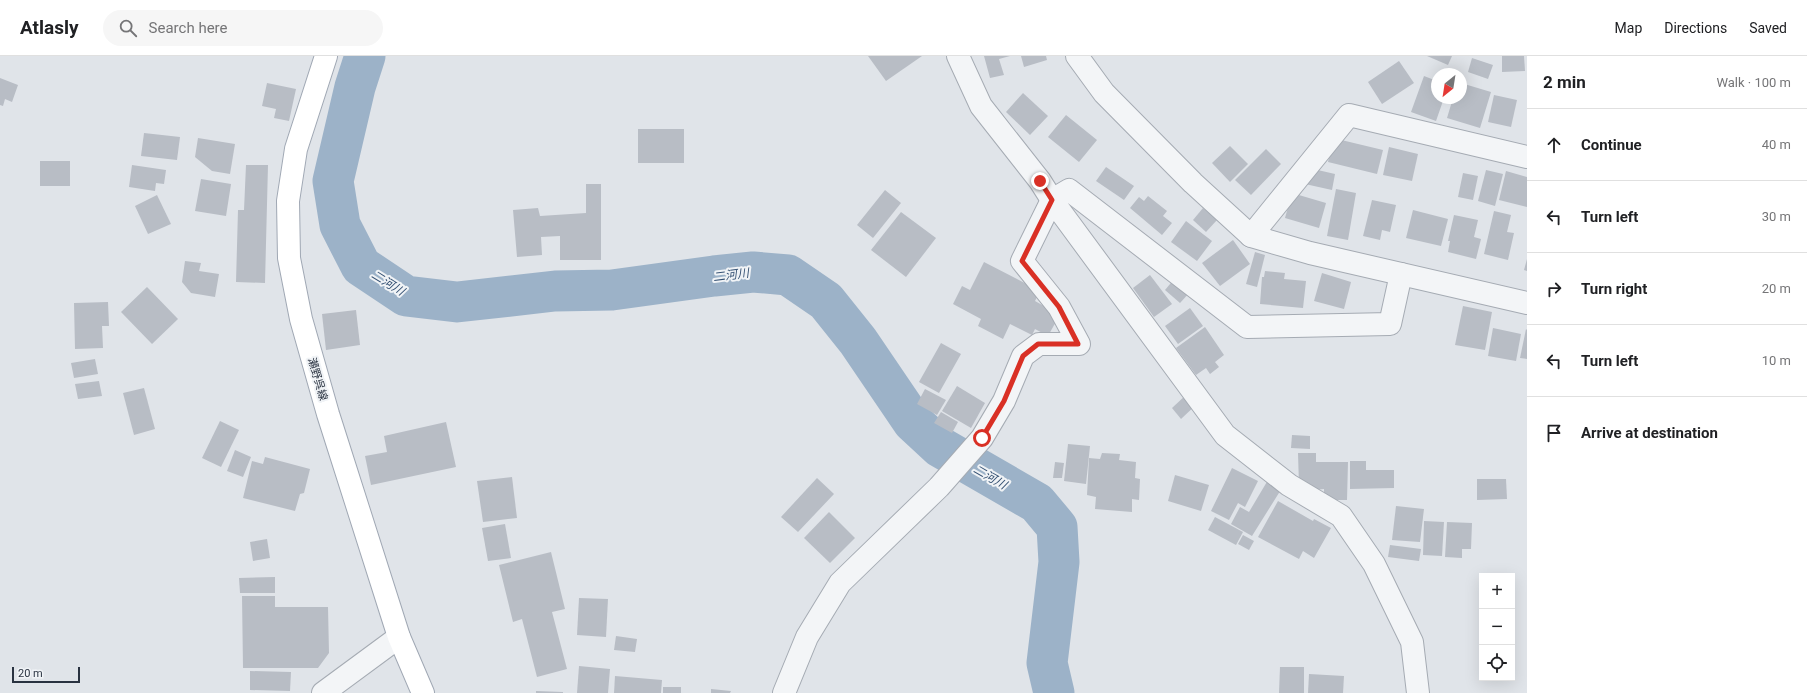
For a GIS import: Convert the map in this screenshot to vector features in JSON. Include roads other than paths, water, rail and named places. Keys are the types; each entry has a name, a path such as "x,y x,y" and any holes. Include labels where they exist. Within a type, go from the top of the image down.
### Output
{"main road":[{"name":"瀬野呉線","path":"326,56 296,149 288,201 289,258 303,326 328,414 399,637 423,693"}],"street":[{"path":"958,56 981,106 1040,181 1052,200 1224,435 1289,485 1341,516 1374,564 1412,642 1418,693"},
{"path":"1077,56 1104,93 1193,183 1251,236 1310,253 1527,303"},
{"path":"1251,236 1349,115 1527,157"},
{"path":"784,693 807,637 840,583 939,487 982,438 1004,401 1023,356 1038,344 1078,344 1059,307 1022,261 1052,200 1069,190 1247,326 1390,324 1401,274"},
{"path":"323,693 399,637"}],"waterway":[{"name":"二河川","path":"365,56 355,87 333,181 340,225 361,266 406,296 457,302 555,291 612,290 753,272 788,275 826,301 858,341 913,422 940,447 1037,503 1057,527 1059,562 1047,663 1054,693"}]}
